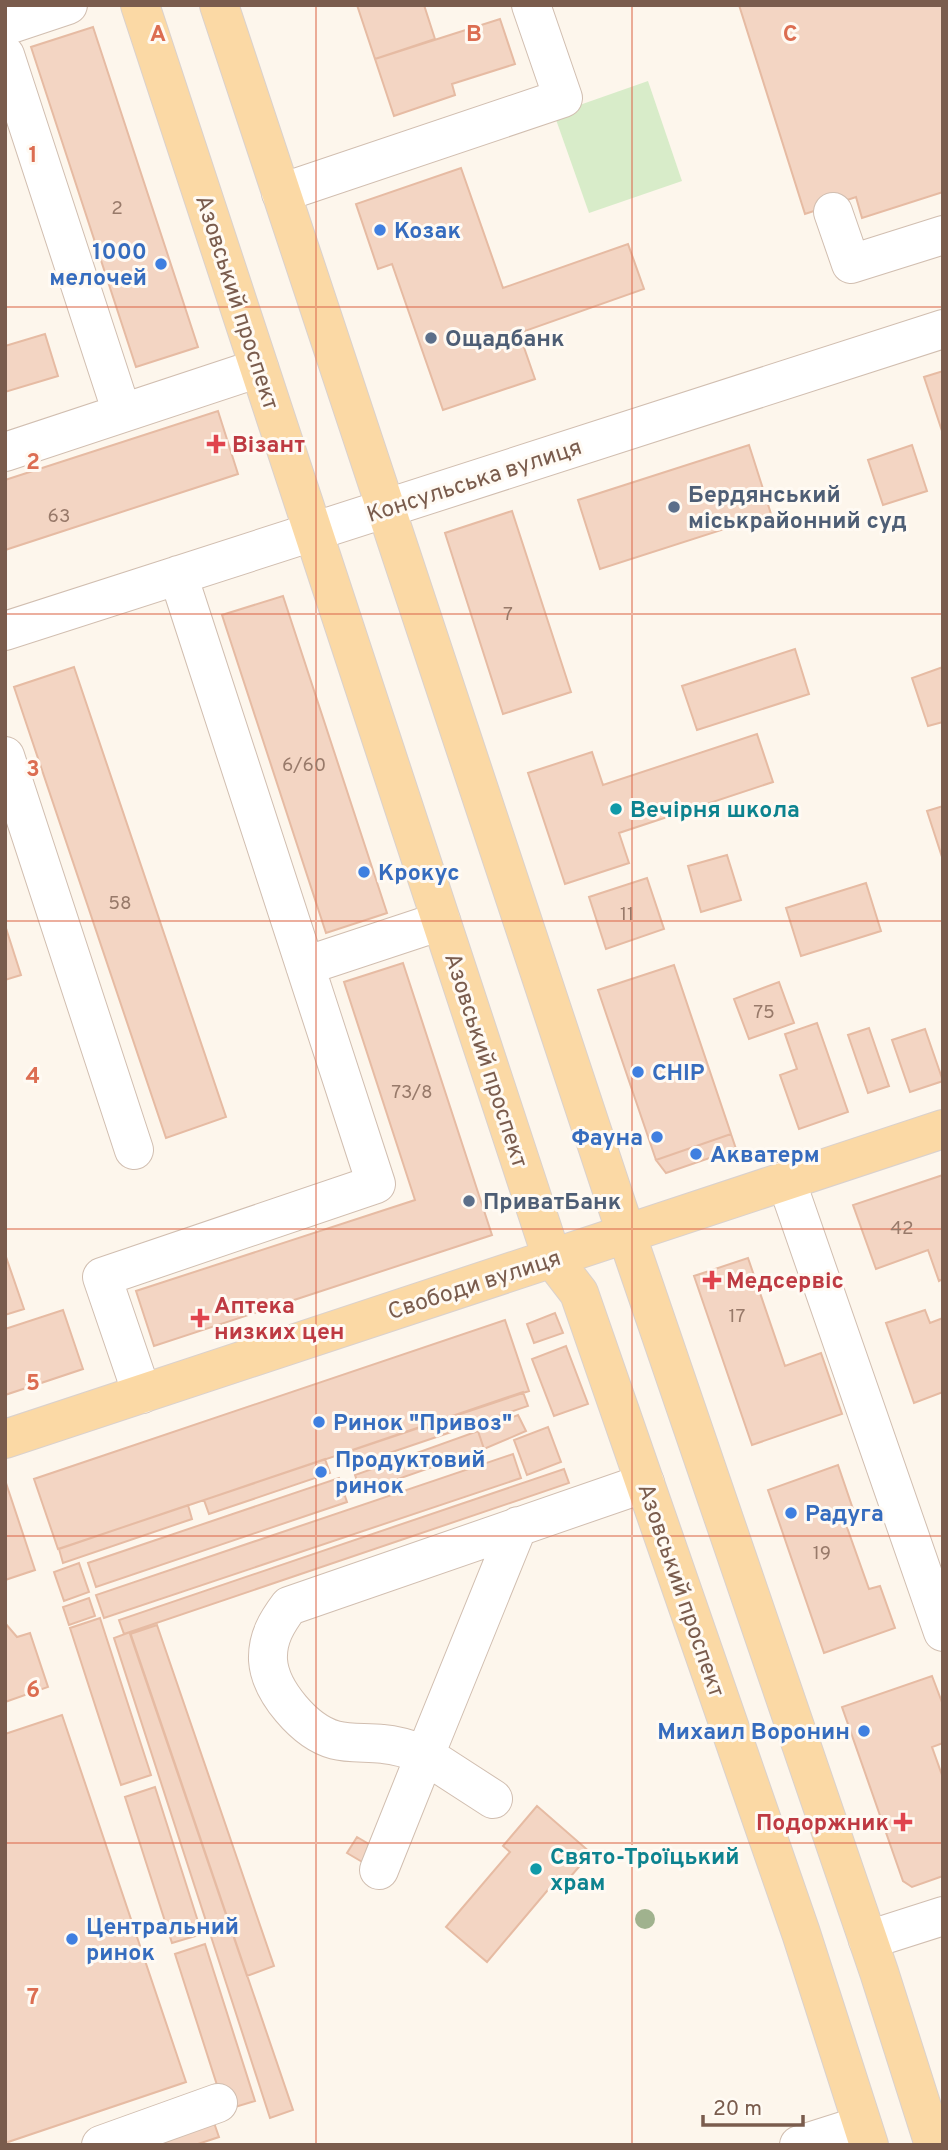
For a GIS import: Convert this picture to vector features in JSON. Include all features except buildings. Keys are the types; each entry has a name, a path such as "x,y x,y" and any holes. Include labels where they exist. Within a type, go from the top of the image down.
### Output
{"main road":[{"name":"Азовський проспект","path":"140,5 551,1258 579,1293 809,1960 866,2135"},
{"path":"219,5 626,1233 868,1941 934,2145"},
{"name":"Свободи вулиця","path":"5,1439 943,1129"},
{"path":"809,1960 868,1941"}],"street":[{"path":"5,26 68,5"},
{"path":"281,192 563,98 531,5"},
{"path":"5,55 122,413"},
{"path":"834,212 851,264 943,235"},
{"name":"Консульська вулиця","path":"5,631 943,329"},
{"path":"5,452 260,368"},
{"path":"142,1394 102,1277 376,1184 178,575"},
{"path":"5,756 134,1150"},
{"path":"305,966 441,921"},
{"path":"786,1180 943,1632"},
{"path":"493,1799 425,1755 383,1744 335,1740 316,1733 284,1700 274,1678 268,1662 274,1626 289,1606 645,1483"},
{"path":"379,1870 518,1526"},
{"path":"868,1941 943,1916"},
{"path":"101,2145 218,2104"},
{"path":"799,2145 866,2135"}],"green space":[{"path":"648,81 682,181 589,213 554,114"}],"place":[{"name":"Козак","path":"380,230"},
{"name":"1000 мелочей","path":"161,264"},
{"name":"Ощадбанк","path":"431,338"},
{"name":"Візант","path":"216,444"},
{"name":"Бердянський міськрайонний суд","path":"674,507"},
{"name":"Вечірня школа","path":"616,809"},
{"name":"Крокус","path":"364,872"},
{"name":"CHIP","path":"638,1072"},
{"name":"Фауна","path":"657,1137"},
{"name":"Акватерм","path":"696,1154"},
{"name":"ПриватБанк","path":"469,1201"},
{"name":"Медсервіс","path":"712,1280"},
{"name":"Аптека низких цен","path":"200,1318"},
{"name":"Ринок \"Привоз\"","path":"319,1422"},
{"name":"Продуктовий ринок","path":"321,1472"},
{"name":"Радуга","path":"791,1513"},
{"name":"Михаил Воронин","path":"864,1731"},
{"name":"Подоржник","path":"903,1822"},
{"name":"Свято-Троїцький храм","path":"536,1869"},
{"name":"Центральний ринок","path":"72,1939"}]}
